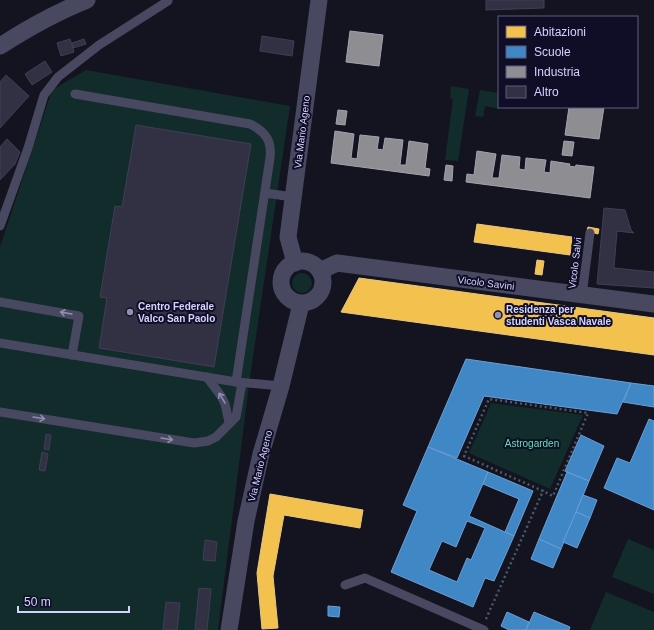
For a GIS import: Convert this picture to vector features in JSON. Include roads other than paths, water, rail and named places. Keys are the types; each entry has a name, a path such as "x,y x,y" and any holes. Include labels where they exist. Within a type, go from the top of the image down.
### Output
{"street":[{"path":"0,46 61,11 87,0"},
{"name":"Via Mario Ageno","path":"295,262 288,237 319,0"},
{"path":"295,262 309,262 320,271 324,284 319,296 314,300 301,304 294,302 284,293 281,286 281,278 289,266 295,262"},
{"name":"Vicolo Savini","path":"320,271 337,263 654,304"},
{"name":"Via Mario Ageno","path":"230,630 246,520 261,454 281,386 301,304"}],"lane":[{"path":"0,226 28,148 44,95 58,77 99,45 168,1 167,0"},
{"path":"0,412 194,443 208,442 223,430 236,416 239,382 271,148 267,138 260,128 250,124 75,94"},
{"path":"265,193 293,197"},
{"name":"Vicolo Salvi","path":"582,295 590,233"},
{"path":"0,302 79,316 72,355"},
{"path":"0,343 239,382 281,386"},
{"path":"207,377 225,404 229,422"},
{"path":"345,585 365,578 483,629"}],"place":[{"name":"Centro Federale Valco San Paolo","path":"130,312"},
{"name":"Residenza per studenti Vasca Navale","path":"498,315"}],"park label":[{"name":"Astrogarden","path":"532,443"}]}
